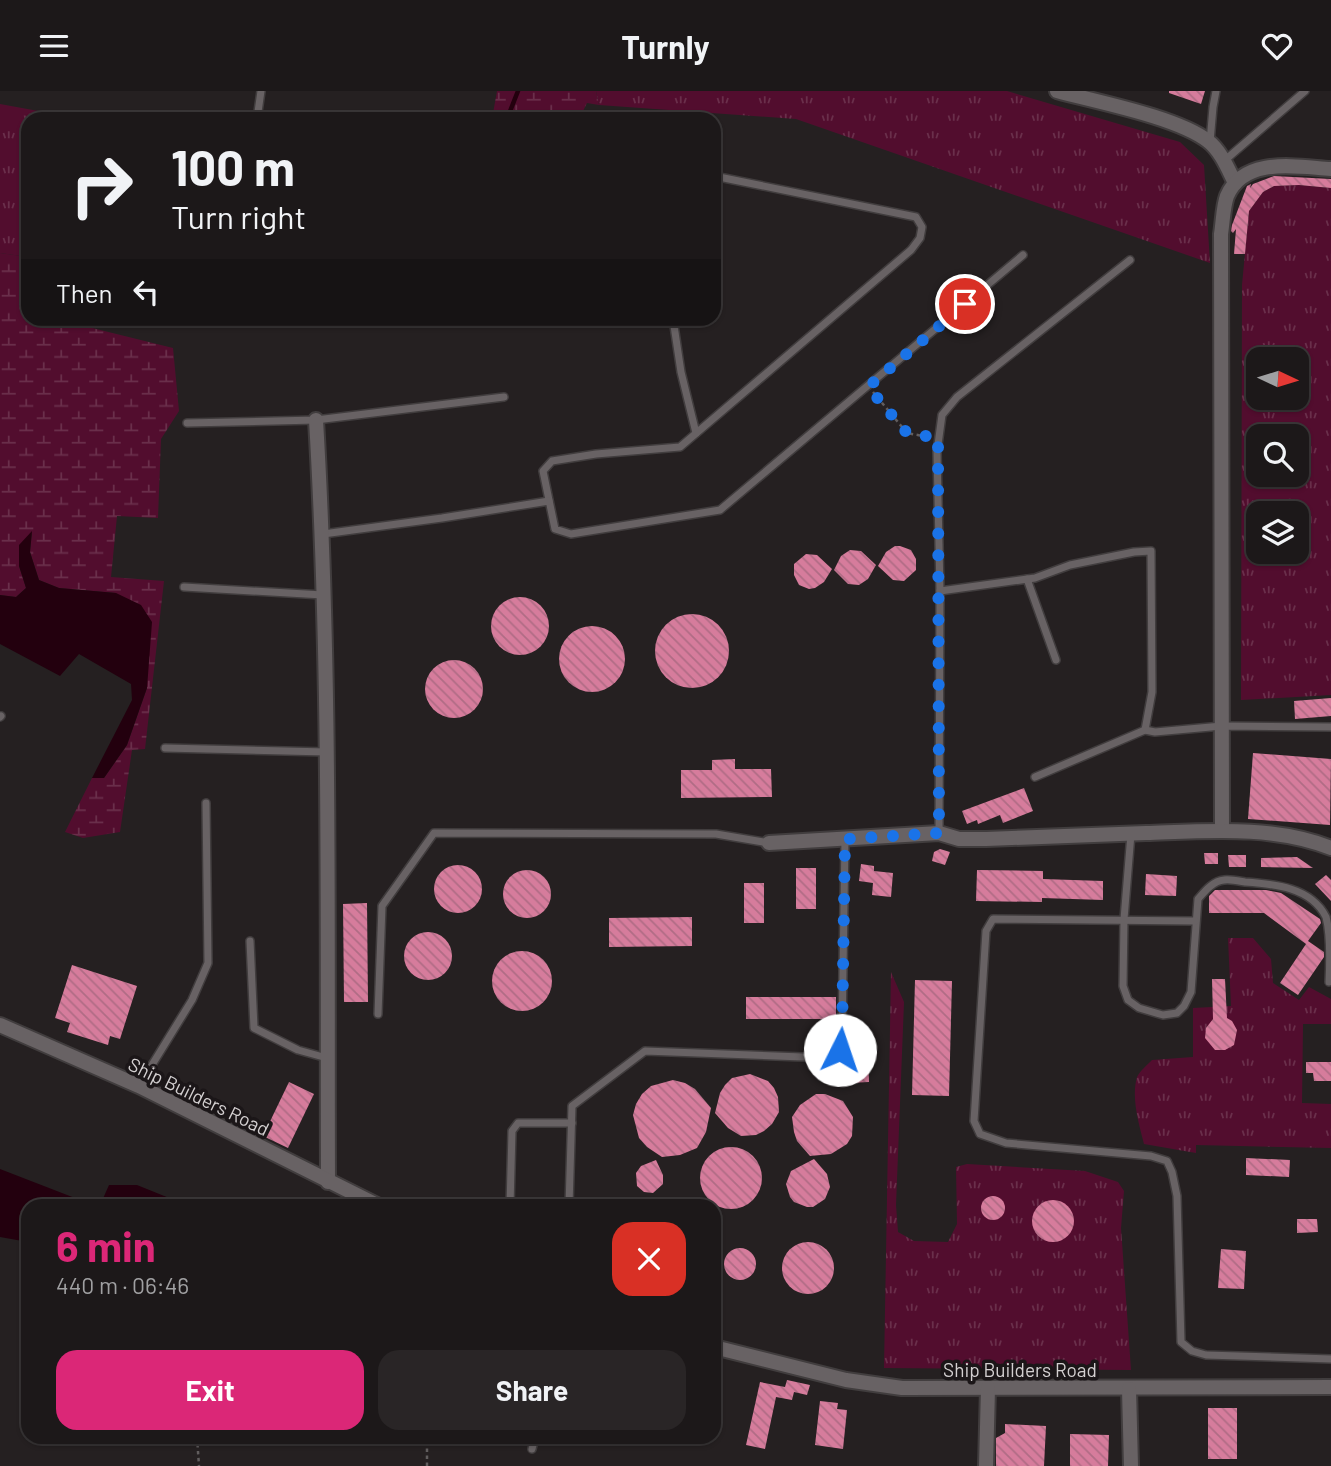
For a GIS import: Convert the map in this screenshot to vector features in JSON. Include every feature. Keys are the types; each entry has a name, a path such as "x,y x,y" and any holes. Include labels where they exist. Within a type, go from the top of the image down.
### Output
{"street":[{"path":"1057,91 1189,130 1210,142 1235,183"},
{"path":"1222,831 1221,234 1226,198 1235,183 1256,170 1280,166 1331,169"},
{"path":"316,420 323,534 328,752 328,1182"},
{"path":"769,843 939,833 959,839 986,839 1222,831 1280,836 1317,842 1331,848"},
{"name":"Ship Builders Road","path":"0,1025 139,1086 364,1199"},
{"name":"Ship Builders Road","path":"721,1349 858,1382 902,1388 1331,1387"},
{"path":"986,1466 988,1388"},
{"path":"1129,1389 1131,1466"}],"lane":[{"path":"258,112 261,91"},
{"path":"1210,142 1216,91"},
{"path":"1224,161 1305,91"},
{"path":"721,177 916,217 922,227 920,238 911,250 680,447 596,454 552,461 543,471 555,529 571,534 720,510 1023,255"},
{"path":"939,833 938,438 942,415 957,397 1130,260"},
{"path":"674,326 681,372 696,433"},
{"path":"187,423 316,420 504,397"},
{"path":"323,534 549,501"},
{"path":"940,591 1027,579 1070,565 1151,551 1152,692 1145,730"},
{"path":"1027,579 1056,660"},
{"path":"184,587 323,595"},
{"path":"1035,778 1145,730 1155,732 1222,726 1331,727"},
{"path":"165,748 328,752"},
{"path":"139,1086 192,1000 208,963 206,803"},
{"path":"378,1014 382,907 434,833 716,835 769,843"},
{"path":"1131,834 1124,919 1123,986 1128,1000 1139,1008 1163,1015 1177,1013 1184,1006 1191,992 1198,899 1208,887 1222,880 1282,884 1305,895 1326,918 1331,935 1329,982"},
{"path":"569,1199 572,1106 645,1051 830,1058 840,1050 845,839"},
{"path":"1195,921 993,919 986,931 974,1121 981,1134 1006,1143 1151,1156 1167,1161 1177,1196 1181,1342 1192,1352 1206,1355 1331,1359"},
{"path":"250,941 254,1028 298,1050 328,1058"},
{"path":"510,1199 513,1131 518,1123 572,1123"},
{"path":"532,1449 533,1444"}],"path":[{"path":"868,387 907,433 938,438"},
{"path":"197,1444 199,1466"},
{"path":"427,1444 427,1466"}],"green space":[{"path":"497,91 596,91 599,105 587,103 582,112 493,112"},
{"path":"596,91 1007,91 1180,142 1204,165 1210,263 796,119 599,105"},
{"path":"0,104 44,112 21,112 21,256 0,253"},
{"path":"1274,186 1331,188 1331,695 1241,700 1242,285 1249,211 1263,192"},
{"path":"0,253 21,256 21,326 84,326 173,348 179,411 161,439 158,518 117,516 111,577 164,581 145,749 132,750 120,832 83,838 65,832 92,778 104,778 127,745 147,688 116,593 59,588 39,580 30,552 32,532 19,566 26,588 16,597 0,595"},
{"path":"1228,938 1253,938 1271,959 1273,983 1299,1000 1309,987 1331,999 1331,1024 1303,1024 1302,1103 1331,1104 1331,1148 1196,1145 1196,1153 1144,1144 1135,1102 1137,1077 1152,1060 1193,1057 1193,1008 1231,1006"},
{"path":"891,972 904,1002 896,1205 898,1232 914,1241 948,1242 957,1224 956,1167 967,1164 1085,1171 1118,1182 1124,1191 1121,1228 1131,1370 884,1368"}],"shaded area":[{"path":"32,531 30,552 39,580 59,588 116,593 141,605 152,622 147,688 127,745 104,778 92,778 132,700 131,684 79,654 60,676 0,644 0,595 16,597 26,588 19,566 19,545"},
{"path":"0,1169 78,1199 21,1199 21,1241 0,1237"},
{"path":"109,1185 137,1185 172,1199 103,1199"}],"building":[{"path":"1169,91 1205,91 1201,104"},
{"path":"1274,176 1331,179 1331,188 1274,186 1263,192 1249,211 1245,254 1234,254 1236,229 1233,233 1232,225 1247,186 1251,184 1250,188 1253,184"},
{"path":"895,546 911,550 916,559 916,570 904,581 893,580 878,566 886,552"},
{"path":"850,550 861,551 876,565 868,579 859,585 848,584 834,570 841,556"},
{"path":"806,554 817,555 832,569 824,582 815,588 799,585 794,575 794,564"},
{"path":"514,597 526,597 536,601 545,610 549,632 541,647 526,655 514,655 504,651 495,642 491,632 491,620 495,610 504,601"},
{"path":"685,614 699,614 713,620 723,630 729,651 723,672 713,682 699,688 685,688 671,682 661,672 655,658 655,644 661,630 671,620"},
{"path":"592,626 605,628 620,641 625,659 623,672 610,687 592,692 579,690 564,677 559,659 561,646 574,631"},
{"path":"448,660 460,660 475,668 483,683 483,695 475,710 460,718 448,718 433,710 425,695 425,683 433,668"},
{"path":"1331,698 1331,716 1295,719 1294,701"},
{"path":"1253,753 1331,759 1330,825 1248,819"},
{"path":"735,759 735,769 771,769 772,797 681,798 681,770 712,770 712,760"},
{"path":"1024,788 1033,811 1003,823 1000,815 978,824 977,820 967,824 962,811"},
{"path":"940,849 950,852 945,865 932,861 934,852"},
{"path":"1204,853 1218,853 1218,864 1205,864"},
{"path":"1228,855 1246,855 1246,867 1229,867"},
{"path":"1297,857 1313,868 1261,867 1261,858"},
{"path":"861,864 874,866 874,871 893,873 891,897 872,895 873,883 859,881"},
{"path":"458,865 475,872 482,889 475,906 458,913 441,906 434,889 441,872"},
{"path":"796,868 816,868 816,909 796,909"},
{"path":"527,870 544,877 551,894 544,911 527,918 510,911 503,894 510,877"},
{"path":"977,870 1043,871 1043,879 1103,881 1103,900 1042,898 1042,902 976,901"},
{"path":"1146,874 1177,876 1176,896 1145,895"},
{"path":"1326,875 1331,880 1331,901 1315,884"},
{"path":"744,883 764,883 764,923 744,923"},
{"path":"1215,890 1266,890 1281,893 1320,919 1321,923 1308,941 1324,952 1324,957 1298,995 1280,983 1306,944 1264,913 1209,913 1209,896"},
{"path":"367,903 368,1002 344,1002 343,904"},
{"path":"692,917 692,946 609,947 609,918"},
{"path":"428,932 445,939 452,956 445,973 428,980 411,973 404,956 411,939"},
{"path":"516,951 528,951 544,959 550,969 550,993 544,1003 528,1011 516,1011 500,1003 492,987 492,975 500,959"},
{"path":"72,965 137,986 120,1039 110,1036 108,1045 67,1032 70,1023 55,1018"},
{"path":"1212,979 1225,979 1227,1018 1237,1030 1234,1045 1225,1050 1215,1050 1205,1038 1206,1028 1213,1019"},
{"path":"915,980 952,981 949,1096 912,1095"},
{"path":"746,997 836,997 836,1019 746,1019"},
{"path":"849,1033 868,1033 869,1082 850,1083"},
{"path":"1306,1062 1331,1062 1331,1081 1314,1081 1313,1073 1306,1073"},
{"path":"750,1074 768,1081 774,1088 779,1112 764,1131 756,1135 741,1136 728,1128 715,1113 725,1085 732,1078"},
{"path":"673,1080 695,1089 711,1108 706,1132 697,1148 680,1155 662,1157 639,1138 633,1115 642,1094 651,1086"},
{"path":"289,1082 314,1094 288,1148 263,1136"},
{"path":"816,1094 825,1094 843,1101 853,1117 852,1136 847,1144 831,1154 810,1156 797,1141 792,1117 800,1105"},
{"path":"731,1147 753,1156 761,1172 761,1184 753,1200 731,1209 721,1207 721,1199 708,1199 700,1178 709,1156"},
{"path":"1246,1158 1290,1160 1289,1177 1246,1175"},
{"path":"814,1159 827,1174 830,1187 825,1199 813,1207 807,1207 794,1202 786,1184 791,1171"},
{"path":"656,1160 663,1175 663,1184 653,1193 644,1192 637,1186 636,1173 641,1166"},
{"path":"993,1196 1002,1199 1005,1208 1002,1217 993,1220 984,1217 981,1208 984,1199"},
{"path":"1053,1200 1068,1206 1074,1221 1068,1236 1053,1242 1038,1236 1032,1221 1038,1206"},
{"path":"1297,1219 1317,1219 1318,1232 1297,1233"},
{"path":"808,1242 818,1244 826,1250 832,1258 832,1278 826,1286 818,1292 808,1294 798,1292 790,1286 784,1278 782,1268 784,1258 790,1250 798,1244"},
{"path":"740,1248 752,1252 756,1264 752,1276 740,1280 728,1276 724,1264 728,1252"},
{"path":"1221,1249 1246,1251 1244,1289 1218,1288"},
{"path":"787,1380 810,1385 807,1395 794,1392 792,1400 776,1397 765,1449 746,1445 760,1382 785,1387"},
{"path":"820,1401 838,1403 837,1409 847,1410 843,1449 815,1445"},
{"path":"1208,1408 1237,1408 1237,1459 1208,1459"},
{"path":"1005,1424 1046,1426 1044,1466 996,1466 996,1438 1005,1433"},
{"path":"1070,1434 1109,1435 1108,1466 1070,1466"}],"waterway":[{"path":"510,112 518,91"}],"route":[{"path":"840,1050 845,839 939,833 938,438 907,433 868,387 965,304"}]}
